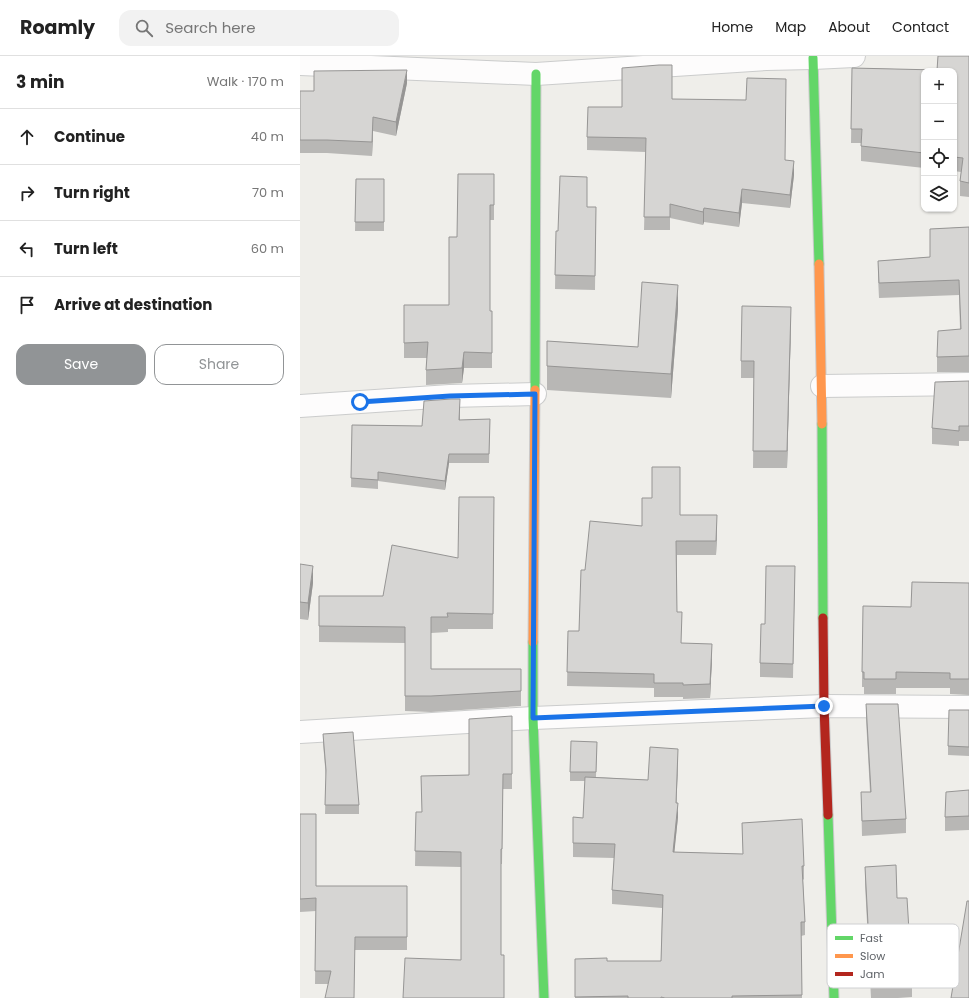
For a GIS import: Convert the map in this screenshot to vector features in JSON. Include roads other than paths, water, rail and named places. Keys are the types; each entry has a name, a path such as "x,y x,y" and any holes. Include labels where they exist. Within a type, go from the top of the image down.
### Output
{"street":[{"path":"300,64 536,74 766,57 813,58 854,56"},
{"path":"813,58 822,386 824,706 831,924"},
{"path":"536,74 533,718 544,998"},
{"path":"822,386 969,384"},
{"path":"300,406 450,396 535,394"},
{"path":"300,732 533,718 824,706 969,707"},
{"path":"834,988 834,998"}]}
